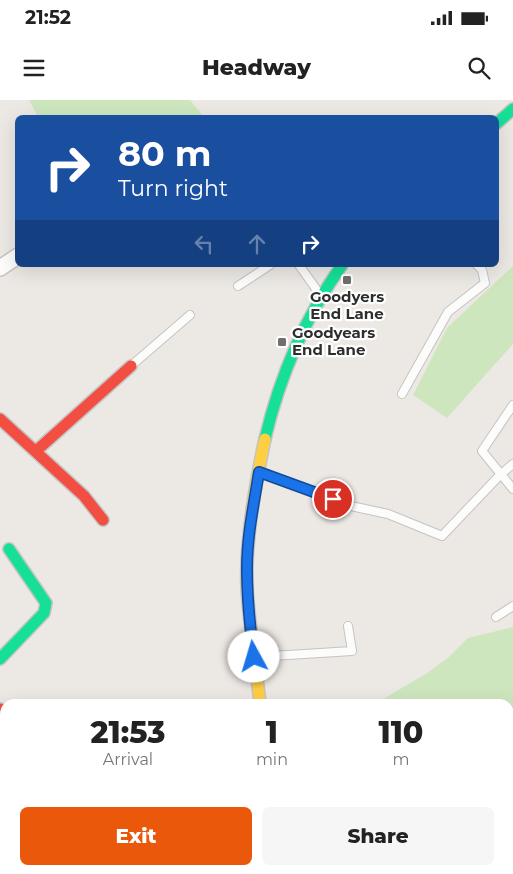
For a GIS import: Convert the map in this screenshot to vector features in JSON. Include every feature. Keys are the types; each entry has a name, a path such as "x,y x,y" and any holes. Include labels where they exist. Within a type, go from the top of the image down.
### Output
{"main road":[{"path":"499,121 513,109"},
{"path":"259,699 248,605 247,568 259,472 273,403 282,375 302,328 321,295 341,267"},
{"path":"36,451 131,366"},
{"path":"0,419 84,496 103,520"},
{"path":"0,659 44,613 46,603 9,549"}],"street":[{"path":"0,268 15,258"}],"lane":[{"path":"238,286 267,267"},
{"path":"301,267 321,295"},
{"path":"402,394 448,312 485,283 482,270 478,267"},
{"path":"131,366 190,315"},
{"path":"513,405 482,451 513,489"},
{"path":"259,472 351,506 388,514 442,536 500,475 513,464"},
{"path":"496,617 513,606"},
{"path":"254,657 352,651 348,626"}],"green space":[{"path":"29,100 190,100 202,115 37,115"},
{"path":"513,266 513,344 447,418 413,395 447,328"},
{"path":"513,627 513,699 383,699 427,673 449,657 468,638"}],"traffic: fast":[{"path":"499,121 513,109"},
{"path":"265,439 278,392 295,348 316,306 341,267"},
{"path":"0,659 44,613 46,603 9,549"}],"traffic: slow":[{"path":"259,699 249,616 247,569 252,513 265,439"}],"traffic: jam":[{"path":"36,451 131,366"},
{"path":"0,419 84,496 103,520"}],"place":[{"name":"Goodyers End Lane","path":"347,280"},
{"name":"Goodyears End Lane","path":"282,342"}],"route":[{"path":"254,657 248,605 247,568 259,472 333,499"}]}
